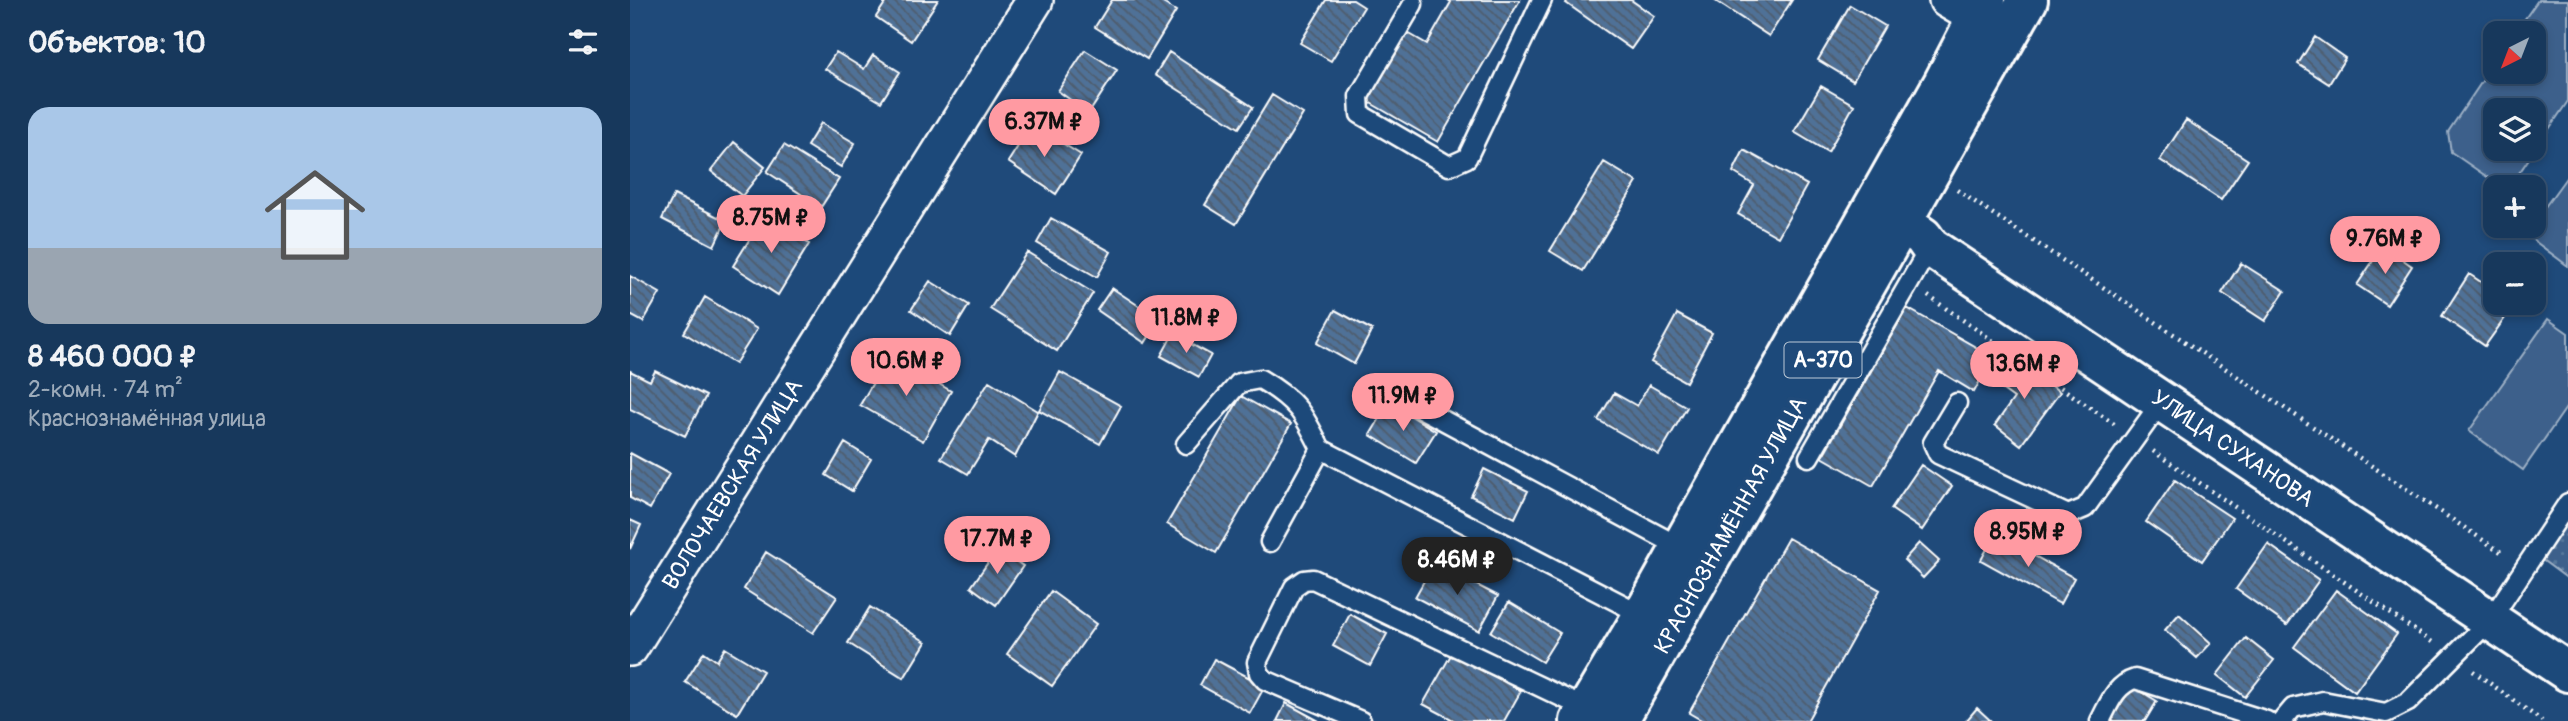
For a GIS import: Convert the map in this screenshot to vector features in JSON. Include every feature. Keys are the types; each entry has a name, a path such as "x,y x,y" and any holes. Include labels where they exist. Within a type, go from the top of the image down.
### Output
{"main road":[{"name":"КРАСНОЗНАМЁННАЯ УЛИЦА","path":"1595,717 1901,222 2028,0"},
{"name":"КРАСНОЗНАМЁННАЯ УЛИЦА","path":"1595,717 1643,615 1680,547 1943,83 1970,6"},
{"name":"УЛИЦА СУХАНОВА","path":"1901,222 1923,237 1930,247 2568,672"}],"street":[{"name":"ВОЛОЧАЕВСКАЯ УЛИЦА","path":"630,648 1035,0"}],"lane":[{"path":"1413,4 1359,96 1360,114 1449,166 1467,158 1542,0"},
{"path":"1808,457 1930,247"},
{"path":"1186,444 1239,383 1260,379 1283,393 1302,411 1321,449 1643,615"},
{"path":"1396,395 1680,547"},
{"path":"1957,402 1933,443 1938,454 2068,515 2085,508 2162,401"},
{"path":"1270,542 1321,449"},
{"path":"2281,721 2292,708 2323,701 2386,713 2408,702 2491,619 2568,503"},
{"path":"1361,721 1265,680 1259,673 1257,662 1294,587 1304,580 1313,579 1595,717"},
{"path":"2099,721 2124,682 2135,680 2267,721"}],"path":[{"path":"1954,188 2525,569"},
{"path":"1909,284 2453,657 2542,721"}],"shaded area":[{"path":"2538,0 2568,0 2568,101 2546,133 2546,98 2483,98 2483,161 2527,161 2518,175 2484,175 2451,152 2448,132 2483,80 2483,84 2546,84 2546,21 2523,21"},
{"path":"2568,175 2568,266 2530,238 2546,238 2546,205"},
{"path":"2548,319 2568,333 2568,405 2523,470 2469,431"},
{"path":"2568,519 2568,579 2541,559"}],"building":[{"path":"887,0 938,0 911,41 876,17"},
{"path":"1112,0 1158,0 1176,11 1147,59 1095,27"},
{"path":"1326,0 1353,0 1364,7 1331,61 1300,43"},
{"path":"1448,0 1520,0 1438,142 1367,101 1406,32 1427,44 1451,2"},
{"path":"1568,0 1631,0 1654,16 1631,49 1566,3"},
{"path":"1714,0 1792,0 1769,36"},
{"path":"1850,5 1885,26 1853,81 1818,60"},
{"path":"2315,37 2345,58 2329,84 2298,64"},
{"path":"1085,50 1117,70 1089,113 1058,91"},
{"path":"836,52 864,69 873,55 900,72 881,102 825,69"},
{"path":"1169,52 1253,107 1239,128 1155,75"},
{"path":"1821,86 1854,105 1828,152 1794,132"},
{"path":"1272,95 1303,114 1236,224 1205,205"},
{"path":"2186,120 2248,160 2221,200 2160,160"},
{"path":"821,123 855,143 841,167 807,146"},
{"path":"1032,124 1081,155 1056,194 1008,162"},
{"path":"734,142 765,167 742,196 711,171"},
{"path":"784,145 839,179 821,207 767,172"},
{"path":"1744,150 1807,185 1778,237 1738,214 1754,185 1733,172"},
{"path":"1604,162 1637,182 1583,271 1550,251"},
{"path":"674,195 726,221 714,246 662,219"},
{"path":"764,216 809,244 778,295 733,266"},
{"path":"1051,218 1111,252 1097,277 1037,243"},
{"path":"2383,246 2412,266 2387,305 2357,285"},
{"path":"1027,252 1093,293 1057,351 990,309"},
{"path":"2241,263 2285,291 2265,321 2222,293"},
{"path":"2469,274 2483,283 2483,315 2507,315 2485,346 2442,316"},
{"path":"630,276 660,293 643,322 630,315"},
{"path":"930,281 969,305 950,336 911,310"},
{"path":"1112,288 1160,320 1145,343 1097,310"},
{"path":"705,297 757,329 735,364 684,333"},
{"path":"1907,308 1993,357 1974,392 1939,371 1873,486 1822,457"},
{"path":"1335,310 1372,330 1354,364 1317,343"},
{"path":"1677,314 1712,333 1686,382 1651,362"},
{"path":"1173,334 1211,355 1199,377 1161,356"},
{"path":"889,355 951,391 923,441 860,405"},
{"path":"2015,359 2060,392 2021,445 1995,425 2014,398 1996,385"},
{"path":"630,371 650,381 655,371 706,396 685,436 630,409"},
{"path":"1060,372 1121,406 1100,444 1039,410"},
{"path":"989,381 1038,411 1015,457 989,440 968,474 941,458"},
{"path":"1649,385 1687,407 1659,455 1598,420 1614,393 1637,406"},
{"path":"1241,396 1291,424 1216,553 1167,524"},
{"path":"1389,403 1436,431 1416,463 1370,435"},
{"path":"845,443 871,459 852,491 826,475"},
{"path":"630,453 669,474 650,509 630,498"},
{"path":"1921,465 1952,486 1922,530 1891,509"},
{"path":"1484,469 1528,491 1515,518 1471,496"},
{"path":"2175,480 2232,518 2202,561 2146,522"},
{"path":"630,520 641,525 630,549"},
{"path":"1995,534 2074,578 2060,604 1981,560"},
{"path":"1788,538 1880,590 1807,721 1703,721 1689,713"},
{"path":"1919,543 1939,561 1923,578 1904,560"},
{"path":"2268,544 2319,580 2287,625 2236,589"},
{"path":"998,548 1023,566 996,605 971,587"},
{"path":"766,552 837,597 813,633 744,589"},
{"path":"1434,563 1498,596 1479,631 1415,597"},
{"path":"2336,590 2397,634 2355,692 2294,647"},
{"path":"1051,591 1096,624 1052,686 1007,654"},
{"path":"1509,602 1560,633 1542,662 1491,632"},
{"path":"870,607 926,642 904,678 848,643"},
{"path":"1350,614 1387,634 1370,666 1333,646"},
{"path":"2179,614 2211,643 2197,658 2165,630"},
{"path":"2246,638 2274,660 2245,697 2217,675"},
{"path":"725,648 763,671 737,714 685,682 704,652 717,661"},
{"path":"1452,653 1521,691 1504,721 1455,721 1423,704"},
{"path":"1214,659 1265,686 1250,713 1200,685"},
{"path":"2132,686 2157,701 2145,721 2110,721"},
{"path":"1286,703 1319,721 1277,721"},
{"path":"1977,708 1991,721 1966,721"}]}
